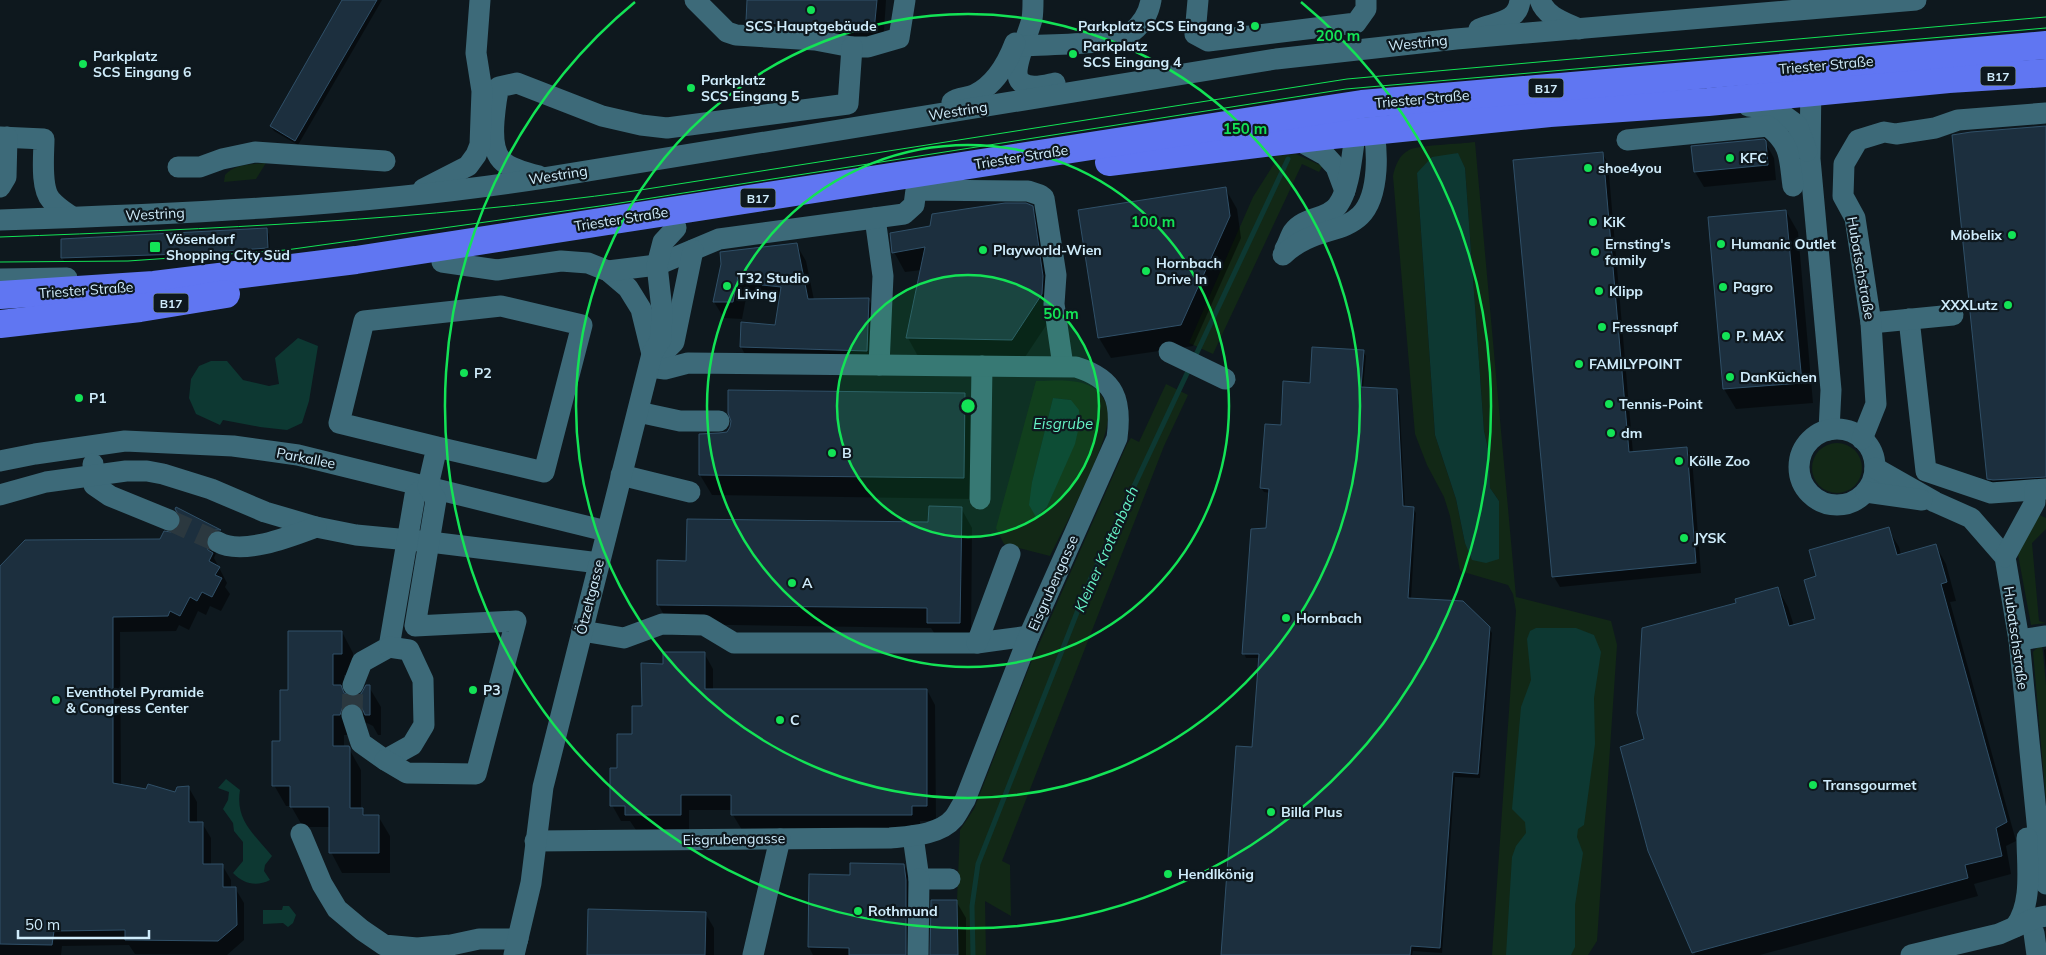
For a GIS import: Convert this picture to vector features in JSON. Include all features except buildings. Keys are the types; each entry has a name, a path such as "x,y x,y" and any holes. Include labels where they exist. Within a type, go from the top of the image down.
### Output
{"main road":[{"name":"Triester Straße","path":"0,324 140,308 676,228 1059,168 1365,131 1550,113 1708,102 1811,79 2046,45"},
{"name":"Triester Straße","path":"0,295 154,285 356,260 1362,104 1811,79 1949,79 2046,73"}],"street":[{"path":"410,196 468,166 480,145 482,91 476,53 480,0"},
{"path":"695,0 727,32 736,35 815,40 852,47 868,47 899,38 905,0"},
{"path":"1020,0 1017,74 1021,82 1031,87 1094,77 1115,86"},
{"path":"939,114 955,99 971,96 986,88 1019,45 1032,20 1033,0"},
{"path":"1019,45 1110,41 1131,33 1149,12 1151,0"},
{"path":"1198,0 1195,34 1208,41 1356,23 1366,9 1366,0"},
{"path":"1456,40 1482,27 1498,24 1511,18 1519,6 1520,0"},
{"path":"1540,0 1542,6 1552,16 1581,30"},
{"name":"Westring","path":"0,220 193,212 410,196 544,178 1276,59 1456,40 1916,0"},
{"path":"544,178 520,172 508,166 496,154 493,138 496,96 499,87 517,83 602,116 642,125 667,128 693,126 848,104 852,47"},
{"path":"1811,79 1810,159 1830,390 1828,430"},
{"path":"1708,102 1775,109 1797,125 1810,159"},
{"path":"1362,104 1365,131 1376,163 1375,187 1368,206 1359,219 1299,242 1283,255 1293,232 1299,225 1333,210 1338,205 1345,191 1365,131"},
{"name":"Hubatschstraße","path":"1862,438 1876,404 1871,322 1855,218 1843,196 1844,164 1858,140 1884,132 1896,134 1934,128 1958,120 2046,113"},
{"path":"1627,140 1768,126 1781,137 1788,152 1793,186"},
{"path":"0,187 6,177 3,137 44,139 44,181 47,194 50,200 72,217"},
{"path":"1296,139 1325,156 1336,167 1345,191"},
{"path":"178,167 200,167 222,159 255,152 385,161"},
{"path":"608,271 657,265 720,239 904,214 914,205 916,190 1028,191 1040,194 1044,198 1056,274 1054,304 1063,366"},
{"path":"875,218 882,276 879,365"},
{"name":"Ötzeltgasse","path":"516,947 531,883 543,787 606,531 651,361 661,339 662,310 657,265 663,242 676,228"},
{"path":"651,361 674,342 693,250"},
{"name":"Ötzeltgasse","path":"442,262 497,270 561,261 588,263 608,271 628,288 641,309 651,361"},
{"path":"0,279 106,277 154,285"},
{"path":"500,306 582,324 544,472 437,446 338,423 364,321 500,306"},
{"path":"1871,322 1953,315"},
{"path":"1909,319 1926,471 1991,493 2039,494 2004,557"},
{"path":"1174,354 1216,375"},
{"name":"Eisgrubengasse","path":"535,841 890,838 913,836 937,830 954,819 965,800 1029,636 1117,438 1118,409 1114,395 1106,381 1092,372 1063,366 688,363 665,369 651,361"},
{"path":"980,499 982,366"},
{"path":"638,412 680,421 719,421"},
{"path":"1828,430 1846,431 1862,438 1871,452 1875,468 1873,481 1866,492 1857,500 1833,505 1821,502 1811,495 1803,485 1799,461 1803,450 1810,441 1818,434 1828,430"},
{"name":"Parkallee","path":"0,461 125,441 234,446 298,455 606,531"},
{"path":"90,446 94,485 110,496 169,520"},
{"path":"353,685 362,662 399,649 415,626 436,500 428,486 437,446"},
{"name":"Hubatschstraße","path":"1875,468 1935,502 1971,518 2004,557 2019,640 2029,750 2045,876"},
{"path":"0,495 46,482 94,475 126,471 162,474 211,490 265,512 316,527 356,535 430,542 599,563"},
{"path":"621,475 690,492"},
{"path":"385,760 412,744 424,725 423,680 399,649 408,540 415,495 428,486"},
{"name":"Hubatschstraße","path":"1866,492 1935,502"},
{"path":"218,542 227,548 272,543 316,527"},
{"path":"977,643 1010,554"},
{"path":"352,715 361,743 407,773 476,774 516,621 415,626"},
{"path":"582,631 624,638 662,624 704,625 734,643 977,643 1029,636"},
{"path":"2019,640 2046,636"},
{"name":"Hubatschstraße","path":"2023,931 2026,897 2029,750"},
{"path":"301,834 322,884 337,909 362,930 384,944 416,948 451,945 479,939 516,947"},
{"path":"913,836 919,879 918,955"},
{"path":"753,955 780,839"},
{"path":"919,879 950,879"},
{"path":"1911,955 2023,931 2046,916"},
{"path":"2023,931 2037,955"}],"shaded area":[{"path":"1475,142 1516,597 1611,621 1617,645 1597,941 1588,955 1492,955 1516,611 1513,594 1508,585 1460,571 1450,516 1444,497 1427,465 1415,434 1393,176 1398,161 1409,150","holes":["1457,153 1465,168 1484,431 1489,453 1490,488 1499,501 1465,543 1456,499 1435,435 1417,173"]},
{"path":"1296,154 1322,166 1319,172 1302,164 1213,354 1189,343 1253,197 1277,159 1272,159 1275,156"},
{"path":"266,163 256,179 224,182 225,175 233,169 244,165"},
{"path":"1036,381 1072,381 1086,384 1095,389 1101,394 1108,412 1103,442 1086,483 1050,556 1004,544 996,528","holes":["1053,398 1071,400 1055,488 1047,507 1032,482"]},
{"path":"1166,384 1188,395 1164,446 1002,861 1010,865 1011,916 985,901 986,955 958,955 957,900 960,830 974,809 1032,660 1127,444 1131,438 1139,442"},
{"path":"1832,443 1842,443 1855,450 1862,463 1862,473 1855,486 1842,493 1832,493 1823,489 1816,482 1812,473 1812,463 1816,454 1823,447"},
{"path":"2035,513 2046,518 2046,529 2032,543 2039,621 2046,623 2031,625 2017,549"},
{"path":"2042,643 2046,685 2046,801 2033,652"}],"water":[{"path":"1458,153 1465,168 1484,431 1489,453 1490,488 1499,501 1499,559 1486,563 1472,560 1465,543 1456,499 1435,435 1417,173 1432,157"},
{"path":"298,338 318,346 309,401 302,423 287,430 223,420 220,425 196,414 189,398 191,379 199,366 211,361 227,361 243,380 269,386 279,384 275,358"},
{"name":"Eisgrube","path":"1053,398 1071,400 1079,410 1080,422 1075,444 1047,507 1036,517 1029,505 1032,482"},
{"path":"1536,628 1576,628 1594,635 1601,652 1594,698 1595,744 1584,825 1578,829 1577,837 1583,853 1575,905 1575,947 1571,955 1506,955 1512,857 1516,846 1526,833 1525,822 1512,809 1521,707 1531,680 1527,639 1530,631"},
{"path":"226,779 240,790 239,801 243,818 247,826 272,856 265,865 264,871 270,880 255,884 241,880 233,873 243,861 243,842 234,831 233,823 223,809 228,800 229,792 218,788"},
{"path":"283,906 289,906 296,915 293,923 288,927 283,923 263,924 263,910 282,910"}],"waterway":[{"name":"Kleiner Krottenbach","path":"1194,359 1288,159"},
{"name":"Kleiner Krottenbach","path":"973,955 972,906 978,864 1089,582 1190,367"}],"tunnel":[{"path":"169,520 218,542"},
{"path":"352,715 353,685"}],"tram line":[{"path":"0,237 318,222 555,201 634,191 1347,79 2046,17"},
{"path":"0,262 128,261 286,250 607,205 1346,89 2046,28"}],"place":[{"name":"SCS Hauptgebäude","path":"811,10"},
{"name":"Parkplatz SCS Eingang 3","path":"1255,26"},
{"name":"Parkplatz SCS Eingang 4","path":"1073,54"},
{"name":"Parkplatz SCS Eingang 6","path":"83,64"},
{"name":"Parkplatz SCS Eingang 5","path":"691,88"},
{"name":"KFC","path":"1730,158"},
{"name":"shoe4you","path":"1588,168"},
{"name":"KiK","path":"1593,222"},
{"name":"Möbelix","path":"2012,235"},
{"name":"Humanic Outlet","path":"1721,244"},
{"name":"Vösendorf Shopping City Süd","path":"155,247"},
{"name":"Playworld-Wien","path":"983,250"},
{"name":"Ernsting's family","path":"1595,252"},
{"name":"Hornbach Drive In","path":"1146,271"},
{"name":"T32 Studio Living","path":"727,286"},
{"name":"Pagro","path":"1723,287"},
{"name":"Klipp","path":"1599,291"},
{"name":"XXXLutz","path":"2008,305"},
{"name":"Fressnapf","path":"1602,327"},
{"name":"P. MAX","path":"1726,336"},
{"name":"FAMILYPOINT","path":"1579,364"},
{"name":"P2","path":"464,373"},
{"name":"DanKüchen","path":"1730,377"},
{"name":"P1","path":"79,398"},
{"name":"Tennis-Point","path":"1609,404"},
{"name":"dm","path":"1611,433"},
{"name":"B","path":"832,453"},
{"name":"Kölle Zoo","path":"1679,461"},
{"name":"JYSK","path":"1684,538"},
{"name":"A","path":"792,583"},
{"name":"Hornbach","path":"1286,618"},
{"name":"P3","path":"473,690"},
{"name":"Eventhotel Pyramide & Congress Center","path":"56,700"},
{"name":"C","path":"780,720"},
{"name":"Transgourmet","path":"1813,785"},
{"name":"Billa Plus","path":"1271,812"},
{"name":"Hendlkönig","path":"1168,874"},
{"name":"Rothmund","path":"858,911"}]}
